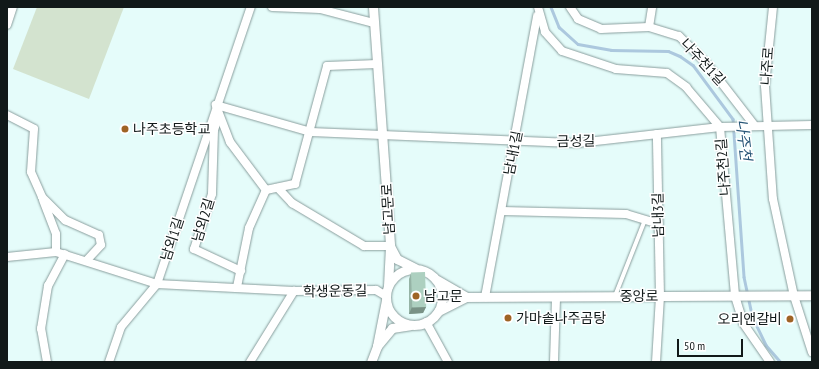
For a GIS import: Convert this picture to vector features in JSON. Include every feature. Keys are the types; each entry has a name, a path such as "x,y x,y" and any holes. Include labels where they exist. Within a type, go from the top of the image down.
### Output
{"street":[{"path":"7,25 13,7"},
{"name":"남외1길","path":"109,362 121,327 157,284 216,105 251,7"},
{"path":"272,7 319,8 374,23"},
{"name":"남고문로","path":"278,188 292,203 364,246 390,246 384,135 373,7"},
{"name":"나주천1길","path":"570,7 578,19 601,29 649,27 682,39 723,82 755,126"},
{"path":"649,27 652,7"},
{"name":"나주로","path":"767,126 765,86 773,7"},
{"name":"나주천2길","path":"538,8 545,32 562,51 604,66 667,73 686,87 720,127 737,296 743,322 770,362"},
{"name":"남내1길","path":"486,297 538,8"},
{"path":"237,287 249,228 266,190 295,184 311,132 327,66 377,64"},
{"path":"216,105 311,132 384,135"},
{"name":"남외1길","path":"216,105 218,116 230,142 266,190"},
{"path":"7,115 34,129 31,172 56,234 56,252"},
{"name":"남외2길","path":"218,116 214,130 212,194 194,249 241,271"},
{"name":"금성길","path":"384,135 578,143 720,127 812,125"},
{"path":"767,126 773,199 794,296 812,352"},
{"name":"남내3길","path":"656,362 660,296 657,134"},
{"path":"42,197 65,220 99,235 101,245 87,260"},
{"path":"502,211 626,214 658,224"},
{"path":"390,246 397,259 432,276 466,297"},
{"path":"371,362 377,346 386,294 390,246"},
{"path":"7,257 56,252 87,260 157,284 294,291"},
{"path":"47,362 41,329 48,286 65,254"},
{"path":"386,294 399,273 416,269"},
{"path":"432,276 441,292 438,311"},
{"name":"학생운동길","path":"250,362 294,291 376,290 386,294"},
{"path":"386,294 397,319 414,325"},
{"name":"중앙로","path":"466,297 812,295"},
{"path":"377,346 392,328 426,322 438,311 466,297"},
{"path":"554,362 556,297"},
{"path":"426,322 448,362"}],"lane":[{"name":"남내3길","path":"615,296 645,220"}],"green space":[{"path":"37,7 124,7 89,99 13,69"}],"building":[{"name":"남고문","path":"411,272 425,272 426,307 412,307"}],"waterway":[{"name":"나주천","path":"551,7 559,27 578,44 611,50 668,51 680,56 693,65 733,119 744,277 752,316 766,345 781,362"}],"place":[{"name":"나주초등학교","path":"125,129"},
{"name":"남고문","path":"416,296"},
{"name":"가마솥나주곰탕","path":"508,318"},
{"name":"오리앤갈비","path":"790,319"}]}
